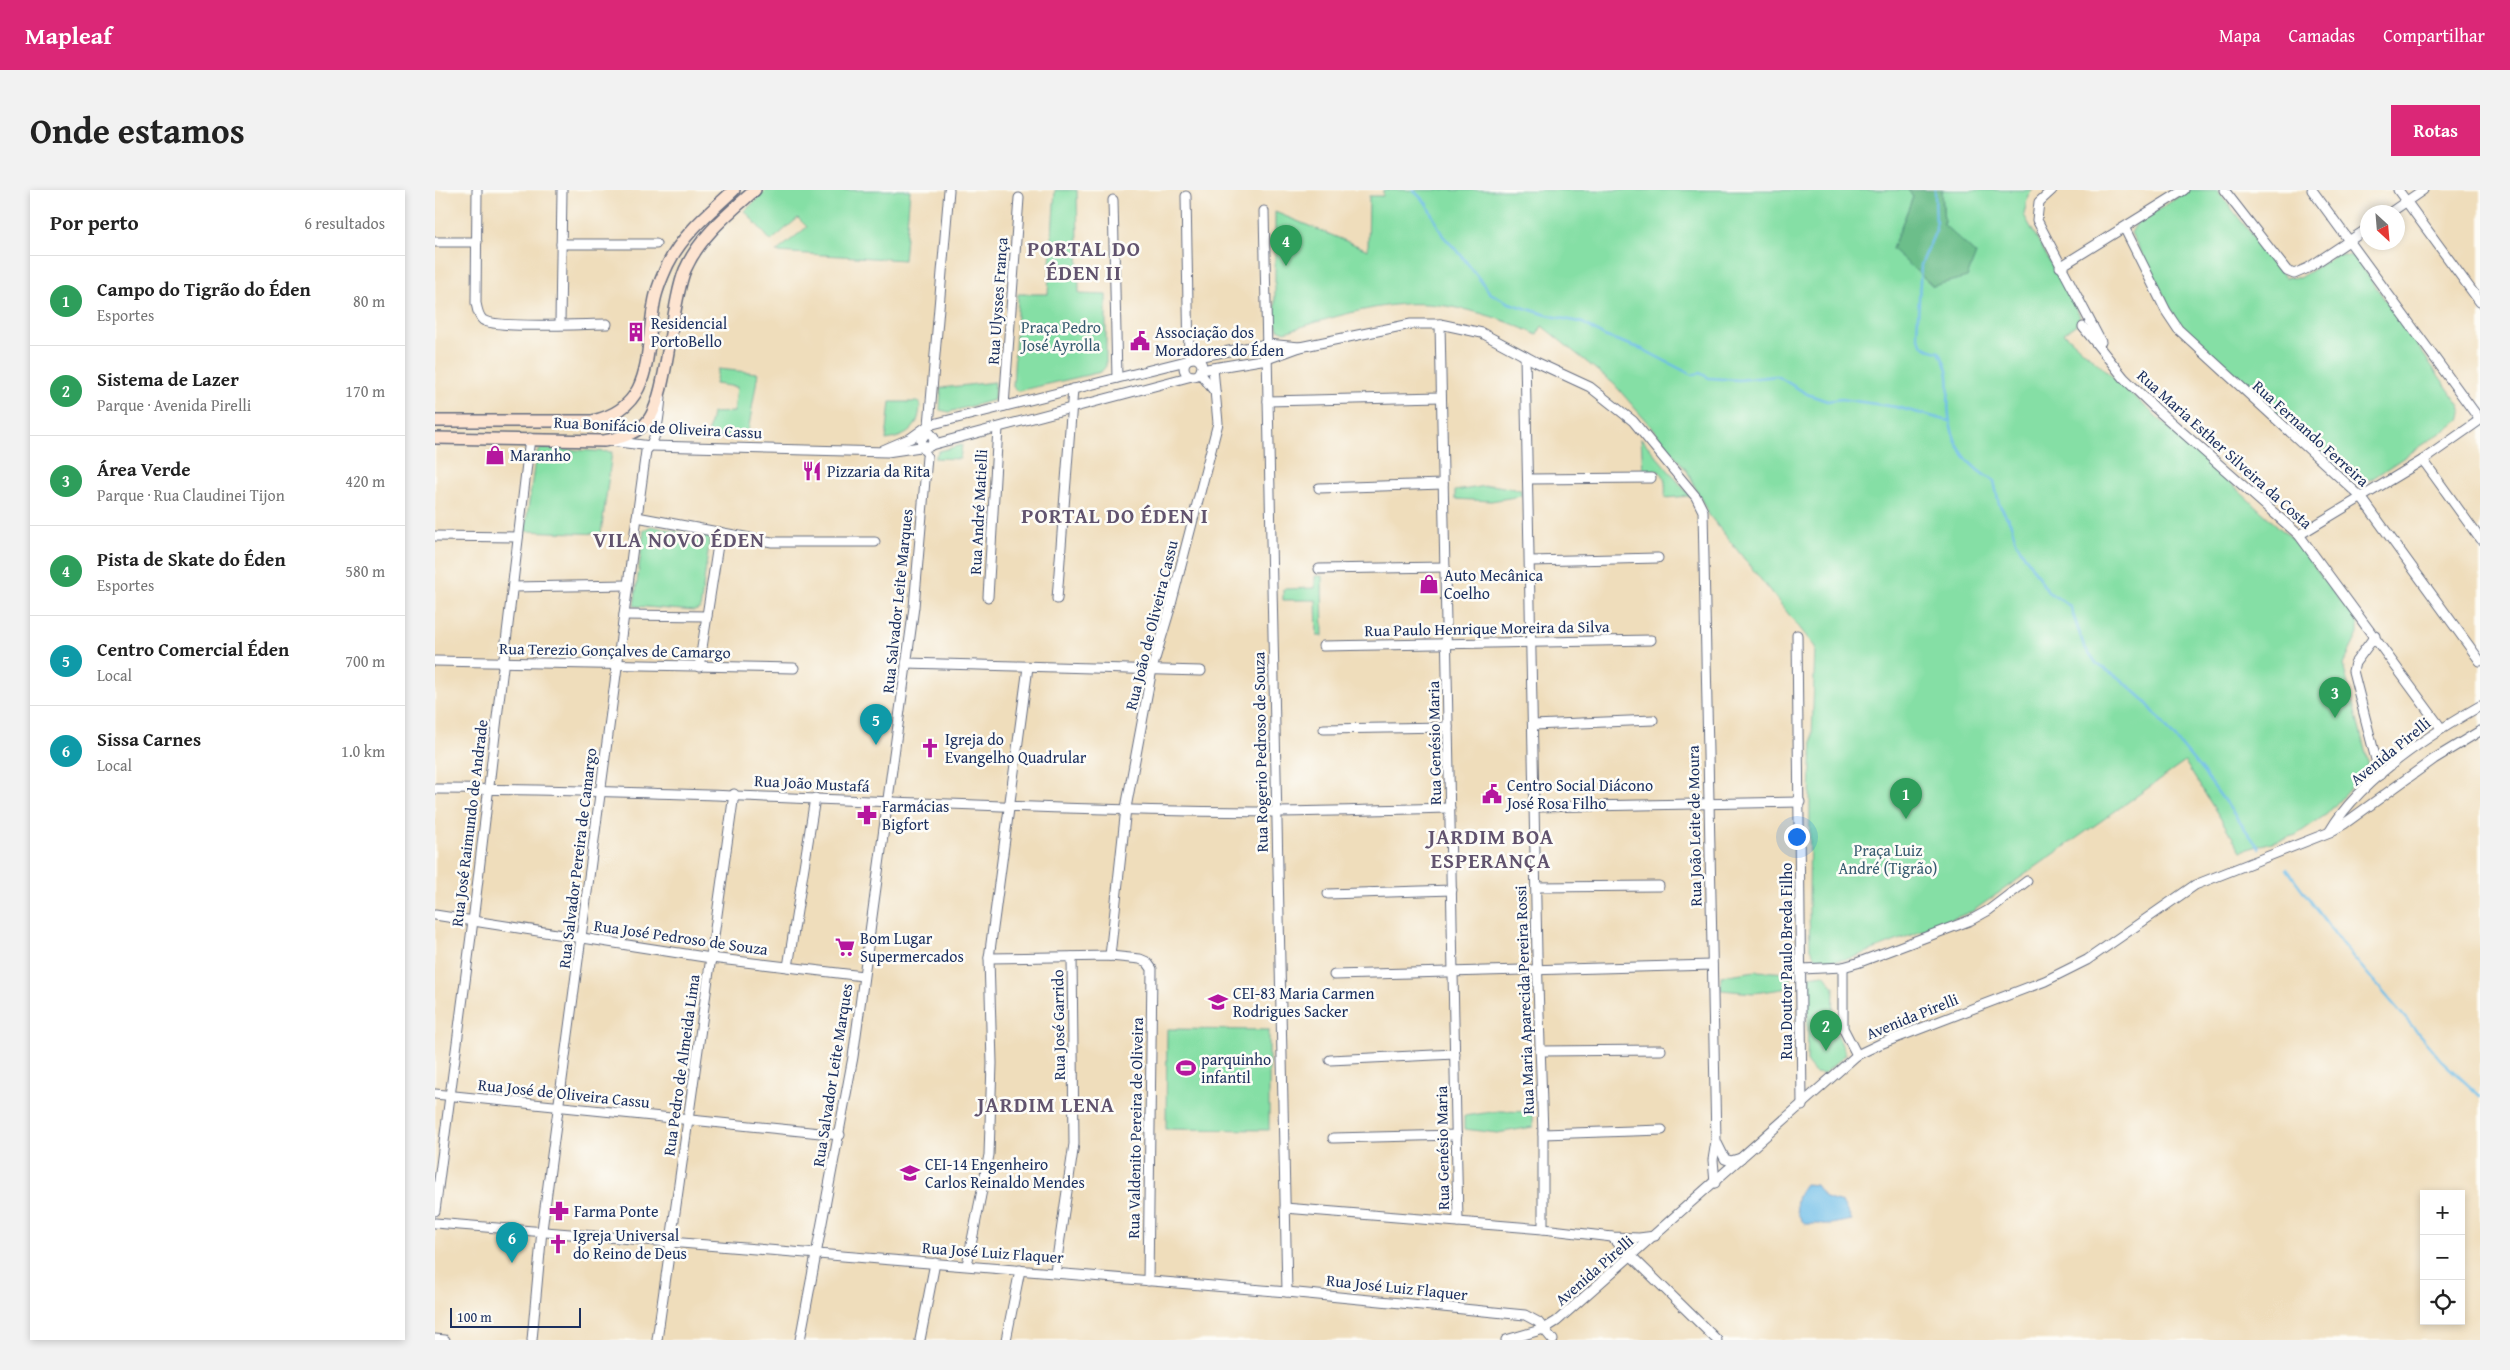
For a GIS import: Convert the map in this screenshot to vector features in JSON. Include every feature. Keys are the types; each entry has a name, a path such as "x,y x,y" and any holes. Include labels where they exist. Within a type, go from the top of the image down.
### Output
{"main road":[{"path":"666,360 662,350 663,334 658,326 651,321 657,290 680,244 694,227 734,190"},
{"path":"604,441 626,436 647,422 652,414 663,382 678,290 695,251 706,235 755,190"},
{"name":"Rua Bonifácio de Oliveira Cassu","path":"435,421 582,421 603,418 624,406 638,391 645,374 651,321"},
{"path":"530,438 544,428 572,425 582,421"},
{"name":"Rua Bonifácio de Oliveira Cassu","path":"435,438 530,438 604,441"}],"street":[{"path":"477,190 475,302 477,311 483,320 501,324 607,324"},
{"path":"560,324 562,190"},
{"name":"Rua Salvador Leite Marques","path":"800,1340 840,1135 907,663 914,606 949,190"},
{"name":"Rua Maria Esther Silveira da Costa","path":"2052,190 2039,202 2037,220 2060,267 2112,362"},
{"path":"2060,267 2184,190"},
{"path":"2224,190 2287,271 2294,274 2301,272 2360,234"},
{"path":"2299,535 2423,460 2480,420 2312,190"},
{"path":"2398,190 2480,302"},
{"path":"2402,205 2423,190"},
{"path":"1185,196 1189,359 1183,369 1187,374 1198,373"},
{"name":"Rua Ulysses França","path":"1005,406 1019,198"},
{"path":"1113,200 1117,378"},
{"name":"Rua Rogerio Pedroso de Souza","path":"1264,211 1287,1292"},
{"name":"Rua Fernando Ferreira","path":"2125,228 2166,311 2178,329 2361,497 2480,660"},
{"path":"435,242 477,242"},
{"path":"561,244 656,244"},
{"name":"Rua Bonifácio de Oliveira Cassu","path":"604,441 651,446 878,452 906,451 928,443 1071,410 1213,368 1267,359 1300,347 1411,324 1440,324 1482,333 1536,362 1590,387 1633,421 1696,497 1703,511"},
{"name":"Rua Genésio Maria","path":"1440,324 1458,1222"},
{"name":"Rua Maria Esther Silveira da Costa","path":"2083,327 2124,378 2155,408 2299,535 2441,728"},
{"name":"Rua Bonifácio de Oliveira Cassu","path":"878,452 911,438 929,424 1189,359 1267,344 1300,347"},
{"name":"Rua Maria Aparecida Pereira Rossi","path":"1525,356 1543,1134 1543,1229"},
{"path":"1189,359 1200,361 1198,373"},
{"path":"1525,381 1536,362"},
{"name":"Rua João de Oliveira Cassu","path":"1110,956 1126,808 1152,669 1169,612 1218,422 1213,368"},
{"path":"1198,373 1216,393"},
{"name":"Rua Salvador Pereira de Camargo","path":"532,1340 542,1230 646,451 651,446 657,423 663,382"},
{"path":"1057,599 1073,389"},
{"path":"1268,401 1441,397"},
{"name":"Rua André Matielli","path":"988,597 998,428"},
{"name":"Rua José Raimundo de Andrade","path":"435,1211 505,663 530,438"},
{"path":"2423,460 2480,539"},
{"path":"1528,479 1651,478"},
{"path":"1319,488 1443,484"},
{"name":"Rua João Leite de Moura","path":"1703,511 1716,1141 1713,1160 1715,1183"},
{"path":"637,517 772,542 875,542"},
{"path":"699,667 720,532"},
{"path":"435,536 518,537"},
{"path":"1530,561 1658,558"},
{"path":"1319,569 1445,567"},
{"path":"513,586 628,585"},
{"path":"624,615 707,616"},
{"name":"Rua Doutor Paulo Breda Filho","path":"1797,635 1802,1106"},
{"path":"2375,636 2355,663 2353,671 2380,775"},
{"name":"Rua Paulo Henrique Moreira da Silva","path":"1323,646 1651,640"},
{"name":"Rua Terezio Gonçalves de Camargo","path":"435,661 794,668"},
{"path":"907,663 1201,671"},
{"path":"967,1266 989,1155 992,1063 989,958 1028,667"},
{"name":"Avenida Pirelli","path":"2330,832 2338,817 2380,775 2441,728 2480,706"},
{"path":"1533,725 1653,720"},
{"path":"1324,729 1448,727"},
{"name":"Avenida Pirelli","path":"1507,1340 1544,1329 1557,1321 1656,1236 1857,1055 1880,1044 2045,981 2087,960 2195,885 2330,832 2350,820 2435,759 2480,731"},
{"name":"Rua João Mustafá","path":"435,789 734,794 1008,806 1277,812 1450,808"},
{"name":"Rua Pedro de Almeida Lima","path":"657,1340 734,794"},
{"path":"788,967 815,798"},
{"path":"1534,807 1800,802"},
{"path":"1802,969 1843,967 1971,920 1989,910 2027,881"},
{"path":"1536,887 1659,886"},
{"path":"1328,894 1452,890"},
{"name":"Rua José Pedroso de Souza","path":"435,915 711,958 863,976"},
{"path":"989,958 1110,956"},
{"name":"Rua Valdenito Pereira de Oliveira","path":"1110,956 1139,959 1152,969 1147,1281"},
{"name":"Rua José Garrido","path":"1055,1272 1074,1144 1072,957"},
{"path":"1334,975 1712,965"},
{"path":"1843,967 1843,1028 1857,1055"},
{"path":"1540,1051 1661,1050"},
{"path":"1330,1060 1455,1054"},
{"name":"Rua José de Oliveira Cassu","path":"435,1094 558,1108 840,1135"},
{"path":"1543,1134 1662,1130"},
{"path":"1333,1138 1457,1135"},
{"path":"1716,1141 1725,1159 1731,1160 1744,1157"},
{"path":"1285,1208 1543,1229 1615,1237 1647,1238 1656,1236"},
{"name":"Rua José Luiz Flaquer","path":"435,1223 1055,1272 1525,1315 1533,1317 1553,1340"},
{"path":"1615,1237 1635,1254 1648,1271 1714,1339"},
{"path":"920,1340 935,1263"},
{"path":"1006,1340 1020,1270"},
{"path":"435,1339 445,1340"}],"green space":[{"path":"766,190 910,190 904,260 776,252 807,227 798,218 771,241 745,211"},
{"name":"Praça Pedro José Ayrolla","path":"1055,190 1077,190 1079,294 1106,295 1106,366 1101,372 1018,391 1013,387 1018,294 1048,294"},
{"name":"Praça Luiz André (Tigrão)","path":"1383,190 1908,190 1913,197 1892,249 1944,225 1942,190 2033,190 2028,195 2024,215 2080,316 2075,326 2064,333 2293,540 2358,623 2358,634 2343,665 2368,762 2365,772 2327,814 2296,835 2241,851 2185,762 1973,911 1852,958 1834,961 1817,960 1810,949 1809,909 1810,799 1815,647 1709,515 1687,471 1665,443 1614,384 1542,326 1537,335 1490,316 1455,307 1404,304 1359,311 1285,332 1278,329 1275,320 1275,212 1368,250 1369,196 1383,196"},
{"path":"1908,190 1942,190 1944,225 1976,254 1967,277 1933,286 1892,249 1913,197"},
{"path":"2189,190 2217,190 2285,277 2299,278 2338,254 2351,256 2357,260 2460,406 2462,413 2460,420 2370,480 2359,481 2353,479 2178,322 2131,233 2136,224"},
{"path":"718,369 758,373 747,438 707,439 712,413 734,412 737,387 715,384"},
{"path":"995,382 994,400 949,412 940,410 941,388"},
{"path":"890,402 920,402 920,411 916,424 912,429 901,436 886,440"},
{"path":"1641,438 1690,496 1665,498 1665,480 1660,472 1656,470 1643,471"},
{"path":"962,445 960,459 934,458 939,451"},
{"path":"541,448 612,452 601,534 525,531 536,453"},
{"path":"1492,485 1521,490 1521,496 1491,501 1455,499 1455,491"},
{"path":"651,526 710,538 700,609 694,611 634,606 644,530"},
{"path":"1315,576 1322,576 1323,636 1317,636 1316,600 1283,600 1283,589 1315,588"},
{"path":"1756,971 1790,973 1790,988 1754,993 1721,990 1721,976"},
{"path":"1824,974 1834,987 1833,1025 1846,1054 1824,1074 1815,1073 1807,1063 1809,976"},
{"path":"1167,1029 1269,1030 1269,1130 1166,1129"},
{"path":"1499,1111 1533,1112 1533,1127 1497,1133 1464,1129 1464,1116"}],"water":[{"path":"1805,1184 1816,1185 1825,1198 1842,1203 1852,1220 1831,1224 1805,1224 1798,1214 1796,1204 1801,1189"}],"waterway":[{"path":"1413,190 1426,203 1443,236 1461,255 1490,293 1509,303 1547,315 1583,323 1604,336 1642,349 1692,375 1700,373 1709,378 1739,380 1777,376 1807,394 1827,401 1841,399 1896,407 1949,421"},
{"path":"1935,190 1936,230 1921,265 1917,333 1922,344 1939,352 1944,362 1948,379 1952,432 1960,450 1971,464 1994,481 1999,504 2011,524 2016,542 2048,592 2070,606 2084,646 2097,664 2122,680 2143,699 2203,772 2259,848"},
{"path":"2287,869 2343,945 2441,1060 2480,1096"}],"place":[{"name":"Pista de Skate do Éden","path":"1286,266"},
{"name":"Residencial PortoBello","path":"636,332"},
{"name":"Associação dos Moradores do Éden","path":"1140,341"},
{"name":"Maranho","path":"495,455"},
{"name":"Pizzaria da Rita","path":"812,471"},
{"name":"Auto Mecânica Coelho","path":"1429,584"},
{"name":"Área Verde","path":"2335,718"},
{"name":"Centro Comercial Éden","path":"876,745"},
{"name":"Igreja do Evangelho Quadrular","path":"930,748"},
{"name":"Centro Social Diácono José Rosa Filho","path":"1492,794"},
{"name":"Farmácias Bigfort","path":"867,815"},
{"name":"Campo do Tigrão do Éden","path":"1906,819"},
{"name":"Bom Lugar Supermercados","path":"845,947"},
{"name":"CEI-83 Maria Carmen Rodrigues Sacker","path":"1218,1002"},
{"name":"Sistema de Lazer","path":"1826,1051"},
{"name":"parquinho infantil","path":"1186,1068"},
{"name":"CEI-14 Engenheiro Carlos Reinaldo Mendes","path":"910,1173"},
{"name":"Farma Ponte","path":"559,1211"},
{"name":"Igreja Universal do Reino de Deus","path":"558,1244"},
{"name":"Sissa Carnes","path":"512,1263"}],"district":[{"name":"PORTAL DO ÉDEN II","path":"1084,260"},
{"name":"PORTAL DO ÉDEN I","path":"1115,515"},
{"name":"VILA NOVO ÉDEN","path":"679,539"},
{"name":"JARDIM BOA ESPERANÇA","path":"1491,848"},
{"name":"JARDIM LENA","path":"1046,1104"}]}
